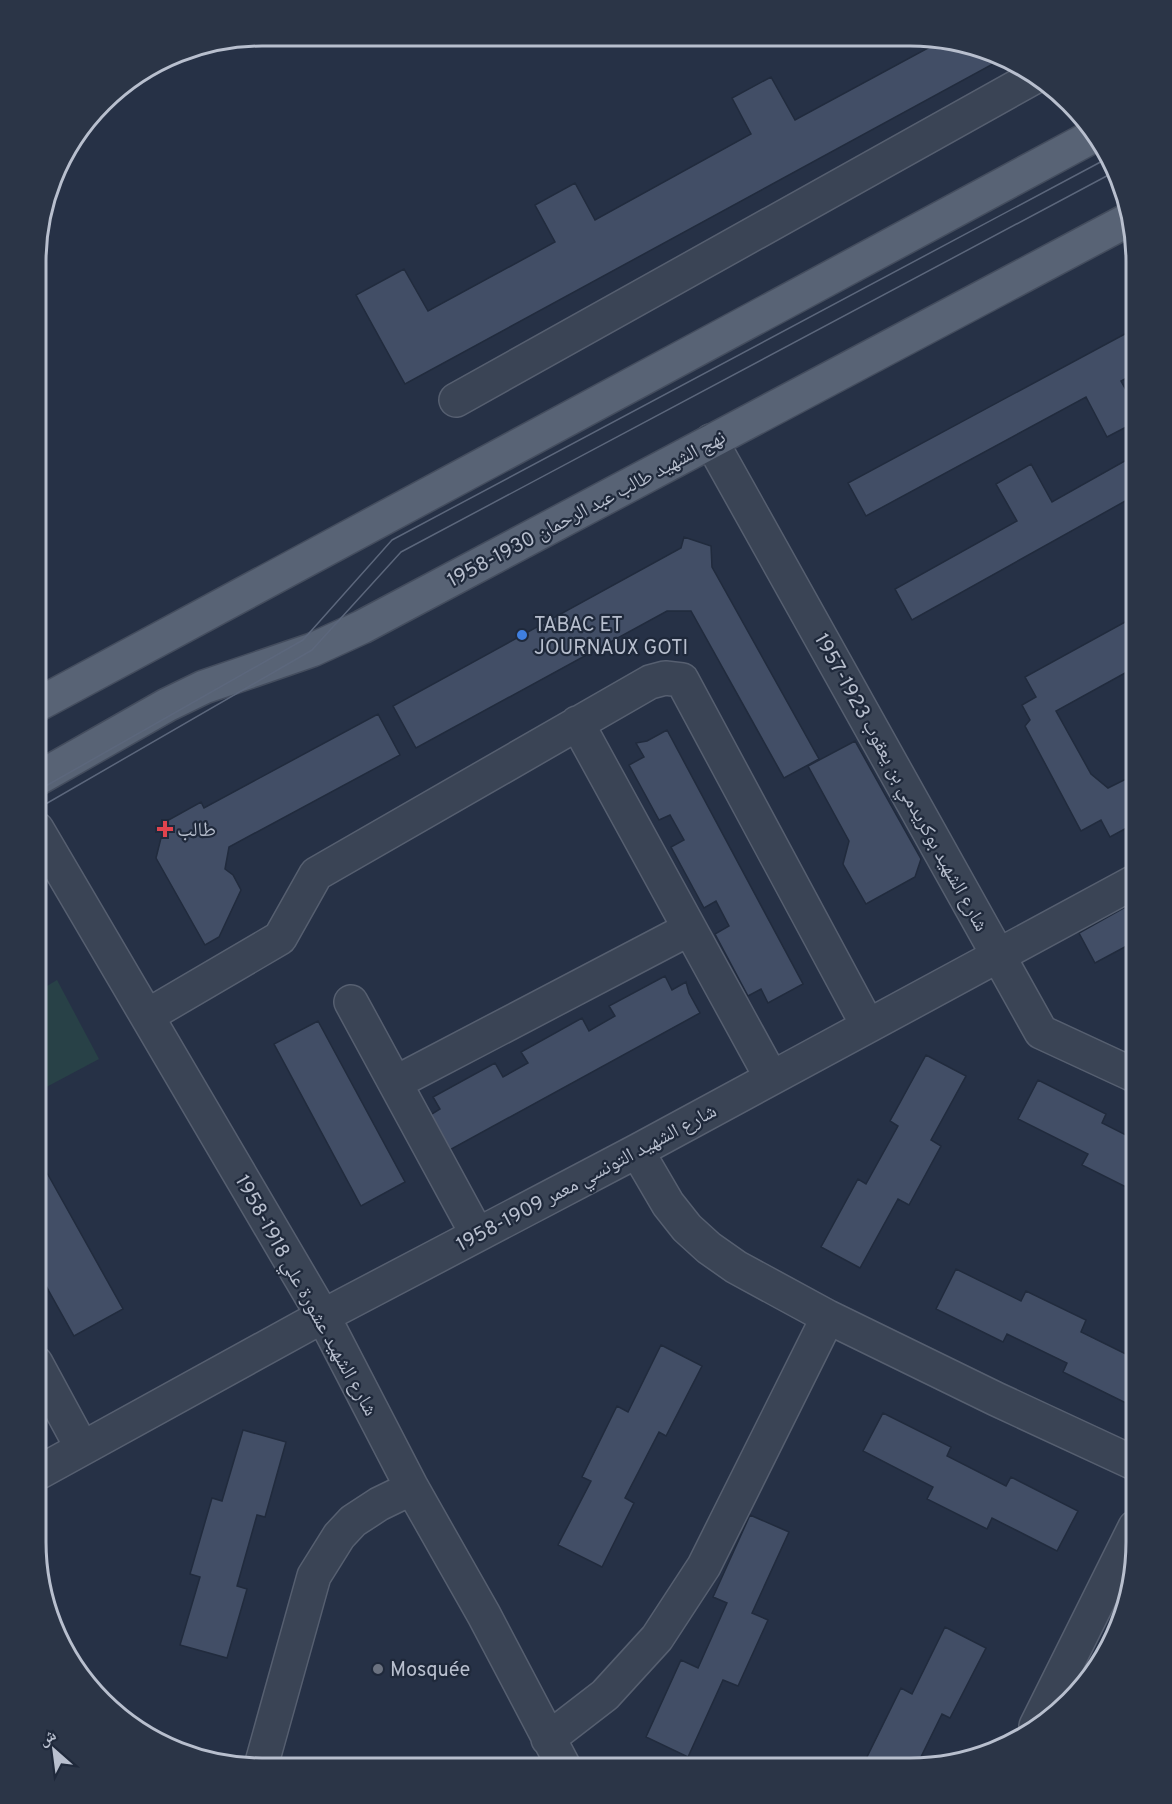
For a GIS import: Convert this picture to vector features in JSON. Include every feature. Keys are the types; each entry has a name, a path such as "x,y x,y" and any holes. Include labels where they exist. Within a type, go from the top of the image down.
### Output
{"main road":[{"path":"46,700 1087,139"},
{"name":"نهج الشهيد طالب عبد الرحمان 1930-1958","path":"46,774 167,705 204,687 312,650 362,627 1122,223"}],"street":[{"path":"456,400 1027,81"},
{"name":"شارع الشهيد بوكريدمي بن يعقوب 1923-1957","path":"711,441 1041,1032 1126,1071"},
{"path":"147,1016 280,938 316,874 650,681 665,678 682,680 868,1026"},
{"path":"577,723 771,1077"},
{"name":"شارع الشهيد عشورة علي 1918-1958","path":"46,844 323,1316 412,1488 484,1615 559,1758"},
{"name":"شارع الشهيد التونسي معمر 1909-1958","path":"46,1468 323,1316 637,1151 1126,886"},
{"path":"395,1083 689,929"},
{"path":"351,1002 477,1234"},
{"path":"637,1151 668,1204 687,1228 709,1248 736,1267 828,1317 1126,1459"},
{"path":"548,1739 605,1695 657,1638 704,1566 828,1317"},
{"path":"46,1381 82,1448"},
{"path":"263,1758 314,1576 339,1536 353,1521 379,1504 412,1488"},
{"path":"1044,1711 1126,1548"}],"green space":[{"path":"57,980 99,1059 46,1087 46,987"}],"building":[{"path":"929,47 966,54 994,64 405,384 356,295 404,269 428,311 555,242 535,205 575,183 595,220 751,134 732,98 771,77 795,120"},
{"path":"1126,333 1126,378 1121,381 1126,390 1126,427 1107,437 1086,397 866,516 848,483"},
{"path":"1126,460 1126,501 912,620 895,589 1017,521 996,484 1031,464 1052,502"},
{"path":"684,537 711,546 712,567 819,759 784,778 691,611 667,611 416,748 393,706 681,548"},
{"path":"1126,621 1126,672 1056,711 1091,774 1108,788 1126,779 1126,828 1110,837 1101,820 1081,831 1025,726 1030,720 1022,705 1036,697 1025,677"},
{"path":"378,714 400,755 229,847 225,869 233,875 241,890 219,937 205,945 156,858 165,822 201,802 204,808"},
{"path":"667,730 803,984 768,1003 761,989 748,996 715,934 729,926 716,901 704,908 671,847 684,840 670,815 659,820 629,765 644,757 636,743 647,741"},
{"path":"855,741 921,859 915,877 866,904 843,864 849,841 808,766"},
{"path":"1126,907 1126,946 1095,963 1079,933"},
{"path":"665,976 672,990 686,982 700,1013 446,1152 427,1117 440,1109 433,1097 495,1063 503,1077 528,1063 521,1052 582,1018 589,1031 615,1016 609,1006"},
{"path":"318,1021 405,1182 361,1206 274,1044"},
{"path":"926,1055 966,1076 931,1140 941,1146 909,1205 898,1199 860,1268 821,1247 858,1179 866,1184 898,1126 890,1121"},
{"path":"1038,1080 1106,1114 1102,1123 1126,1135 1126,1187 1082,1165 1088,1154 1018,1119"},
{"path":"46,1171 123,1309 74,1336 46,1286"},
{"path":"956,1269 1021,1301 1026,1291 1086,1320 1081,1332 1126,1354 1126,1403 1063,1372 1067,1363 1007,1334 1003,1342 936,1309"},
{"path":"661,1345 702,1366 666,1436 659,1432 625,1498 634,1503 602,1567 558,1545 591,1481 582,1477 617,1406 628,1412"},
{"path":"883,1413 951,1447 947,1456 1006,1486 1011,1477 1078,1511 1057,1551 992,1518 987,1529 927,1499 933,1487 863,1451"},
{"path":"243,1430 286,1442 265,1517 257,1515 237,1586 247,1589 227,1658 180,1645 200,1577 190,1574 212,1498 222,1501"},
{"path":"750,1515 789,1532 752,1613 768,1620 738,1686 723,1680 688,1757 646,1737 681,1660 698,1668 727,1603 713,1597"},
{"path":"945,1627 986,1648 950,1718 942,1714 921,1757 866,1758 901,1688 912,1694"}],"tram line":[{"path":"46,786 303,640 392,540 1101,162"},
{"path":"46,804 312,650 401,552 1107,176"}],"place":[{"name":"TABAC ET JOURNAUX GOTI","path":"522,635"},
{"name":"طالب","path":"165,829"},
{"name":"Mosquée","path":"378,1669"}]}
